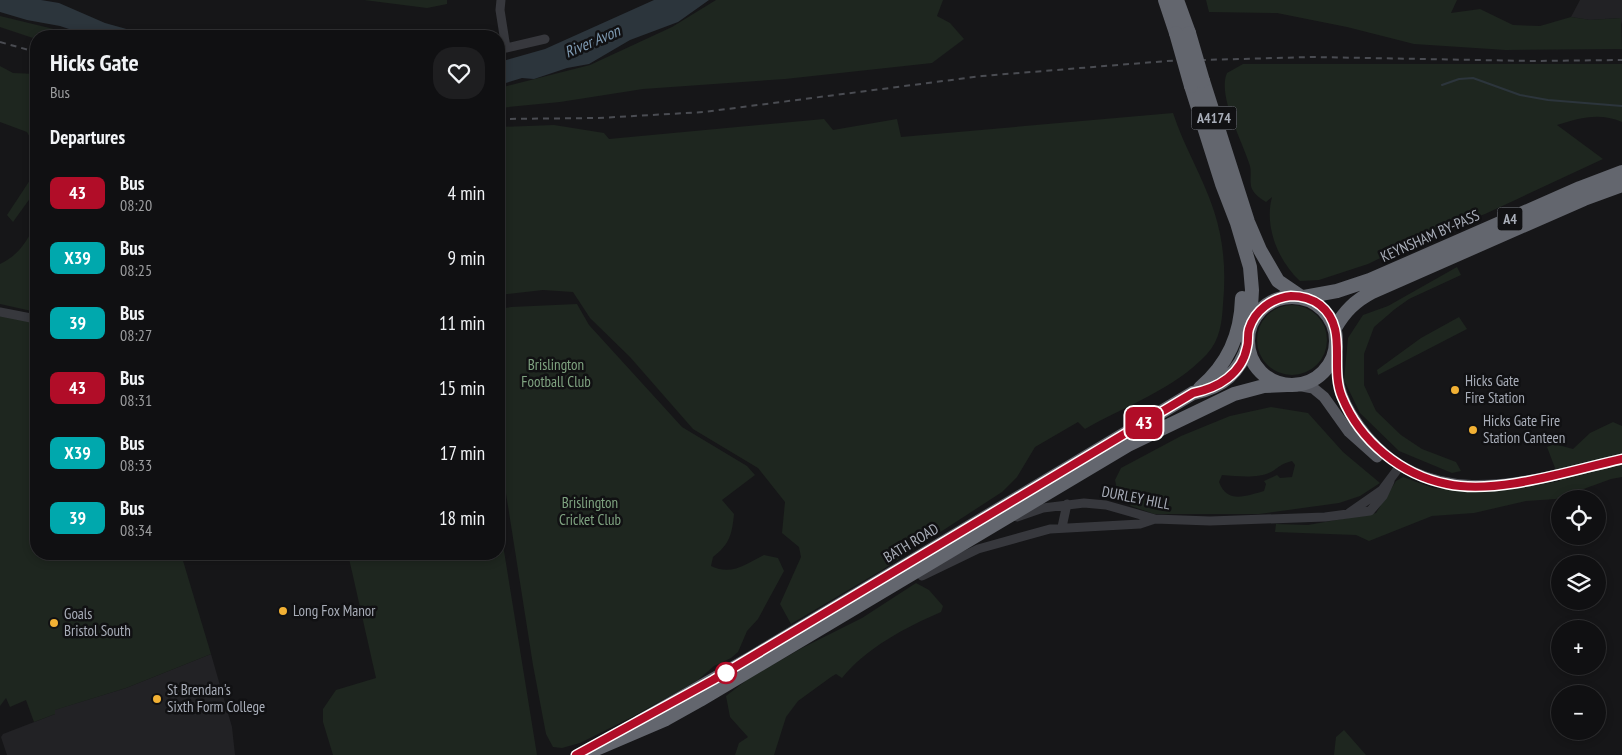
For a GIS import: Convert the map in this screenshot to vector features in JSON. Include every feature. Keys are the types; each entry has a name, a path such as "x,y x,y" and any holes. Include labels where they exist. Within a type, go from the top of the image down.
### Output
{"highway":[{"name":"A4174","path":"1165,0 1183,33"},
{"name":"A4174","path":"1177,0 1183,33 1226,192 1250,272 1249,328"},
{"name":"A4174","path":"1197,84 1260,250 1278,281 1302,297"},
{"name":"KEYNSHAM BY-PASS","path":"1302,297 1337,291 1370,280 1580,188 1622,172"},
{"name":"KEYNSHAM BY-PASS","path":"1335,328 1348,308 1372,292 1584,199 1622,185"},
{"path":"1193,393 1216,373 1230,353 1236,340 1242,310 1241,258 1226,192"},
{"path":"1302,297 1325,310 1335,328 1337,345 1333,358 1325,371 1312,380 1292,385 1272,380 1260,371 1252,361 1248,345 1249,328 1266,305 1282,298 1302,297"},
{"name":"BATH ROAD","path":"582,755 666,719 754,662 1193,393 1207,390 1233,375 1243,360 1248,345"},
{"name":"BATH ROAD","path":"576,755 754,662 983,533 1121,449 1215,402 1242,391 1292,385"}],"main road":[{"path":"1337,345 1338,382 1349,413 1373,445 1400,466 1424,478 1449,485 1485,486 1532,482 1622,459"},
{"path":"1292,385 1318,392 1349,432 1363,446 1396,469 1400,466"}],"street":[{"path":"501,0 500,10 503,30"},
{"path":"505,42 506,48 545,39"},
{"path":"0,312 30,318"},
{"name":"DURLEY HILL","path":"983,533 1043,508 1067,504 1106,505 1155,520 1210,521 1325,517 1370,511 1381,500 1400,466"},
{"path":"1062,527 1067,504"},
{"path":"922,576 978,549 1062,527 1140,524 1155,520"}],"shaded area":[{"path":"1580,0 1622,0 1622,25 1620,18 1590,20 1571,17"},
{"name":"St Brendan's Sixth Form College","path":"211,654 232,727 235,755 7,755 1,737 3,734 55,714 54,710 126,688"}],"green space":[{"path":"364,0 447,0 447,4 427,8"},
{"path":"716,0 943,0 937,16 950,23 964,39 932,63 785,79 643,89 560,102 505,107 505,86 590,65 672,27"},
{"path":"1206,0 1457,0 1451,13 1480,9 1513,25 1540,26 1571,17 1590,20 1621,18 1622,49 1506,50 1414,44 1347,27 1277,13 1209,12"},
{"path":"0,16 57,30 30,30 30,37 0,27"},
{"path":"1243,64 1622,64 1622,122 1605,117 1589,117 1557,125 1603,159 1485,214 1424,237 1368,264 1319,280 1300,281 1285,264 1275,242 1270,220 1272,197 1266,202 1256,195 1252,189 1250,166 1228,106 1225,94 1227,73"},
{"path":"0,66 13,73 30,74 30,138 27,132 0,122"},
{"path":"1173,113 1182,138 1210,198 1222,246 1224,280 1220,330 1215,343 1207,354 1180,377 1149,396 1085,429 1078,422 1035,447 1017,477 1002,492 882,570 791,624 780,604 801,557 799,547 782,533 785,502 758,468 693,429 630,357 590,318 573,292 543,290 505,294 505,127 554,125 604,133 609,139 824,119 833,130 897,119 901,137"},
{"path":"30,180 30,198 13,222 7,215"},
{"path":"30,234 30,311 0,304 0,264 17,252"},
{"path":"1457,267 1461,275 1409,299 1374,327 1364,354 1364,385 1376,411 1401,435 1422,449 1456,462 1461,471 1452,473 1399,451 1360,413 1344,380 1348,338 1363,315 1388,306"},
{"path":"577,304 589,325 682,427 747,466 755,475 722,500 734,514 732,527 727,543 713,557 711,566 726,570 739,568 764,555 778,558 784,571 758,619 747,631 738,652 731,658 714,666 698,680 634,716 580,743 562,748 553,747 546,734 533,665 505,487 505,308"},
{"path":"1292,305 1305,308 1317,315 1324,327 1327,340 1324,353 1317,365 1305,372 1292,375 1279,372 1267,365 1260,353 1257,340 1260,327 1267,315 1279,308"},
{"path":"0,314 30,322 30,560 183,560 211,654 126,688 55,710 55,714 34,722 26,700 10,707 6,698 0,706"},
{"path":"1459,317 1467,329 1378,375 1377,370 1421,338"},
{"path":"1271,407 1308,413 1343,452 1380,483 1360,496 1339,503 1259,514 1154,514 1131,506 1118,494 1115,480 1121,468 1181,436 1230,416","holes":["1292,461 1295,465 1292,477 1280,478 1277,475 1264,481 1266,484 1264,491 1250,495 1232,496 1222,489 1219,482 1222,475 1260,476 1288,462"]},
{"path":"1613,422 1622,426 1622,477 1581,490 1551,490 1551,499 1526,501 1474,513 1432,516 1369,541 1356,535 1275,532 1276,524 1308,525 1376,513 1396,481 1403,477 1433,488 1498,491 1560,481 1547,447 1554,444 1573,449 1590,433"},
{"path":"505,557 537,755 333,755 323,722 323,709 336,690 376,678 349,560 505,560"},
{"path":"916,583 929,590 943,606 941,612 887,639 863,657 842,678 836,674 798,701 786,717 774,755 735,755 739,743 748,737 730,717 726,696 748,679 802,648 862,618"},
{"path":"1344,730 1366,755 1334,755 1336,737"}],"water":[{"path":"0,0 41,0 59,3 105,23 130,30 72,30 0,12"},
{"name":"River Avon","path":"654,0 709,0 678,22 630,40 589,64 567,68 534,79 522,78 505,83 505,60 545,49"}],"waterway":[{"path":"1442,85 1459,79 1473,78 1520,95 1548,100 1622,106"}],"railway":[{"path":"0,42 30,50"},
{"path":"505,119 598,118 704,112 982,76 1167,61 1312,57 1534,61 1622,60"}],"bus line":[{"name":"43","path":"576,755 713,680 1193,393 1207,390 1227,379 1233,375 1243,360 1248,345 1249,328 1260,311 1272,301 1282,298 1290,296 1304,297 1318,304 1329,314 1337,336 1336,360 1340,391 1349,413 1373,445 1410,472 1449,485 1485,486 1532,482 1622,459"}],"place":[{"name":"Hicks Gate Fire Station","path":"1455,390"},
{"name":"Hicks Gate Fire Station Canteen","path":"1473,430"},
{"name":"Long Fox Manor","path":"283,611"},
{"name":"Goals Bristol South","path":"54,623"},
{"name":"St Brendan's Sixth Form College","path":"157,699"}],"park label":[{"name":"Brislington Football Club","path":"556,374"},
{"name":"Brislington Cricket Club","path":"590,512"}]}
